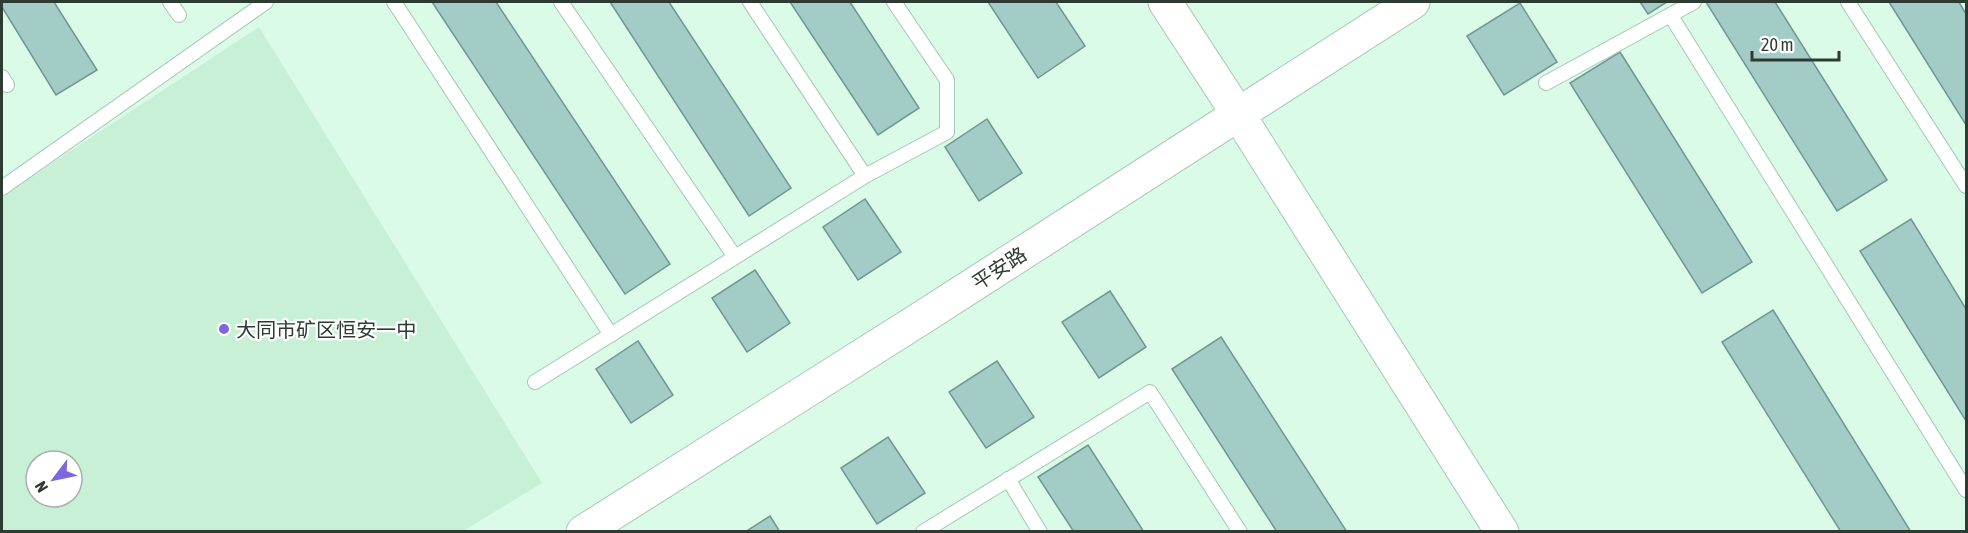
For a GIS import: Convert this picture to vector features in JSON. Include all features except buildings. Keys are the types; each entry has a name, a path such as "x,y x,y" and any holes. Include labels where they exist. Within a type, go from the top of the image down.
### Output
{"street":[{"path":"1165,2 1502,531"},
{"name":"平安路","path":"583,531 920,320 1413,2"}],"lane":[{"path":"170,2 179,15"},
{"path":"2,189 266,2"},
{"path":"394,2 611,335"},
{"path":"561,2 735,257"},
{"path":"750,2 865,176"},
{"path":"535,382 865,176 947,132 947,80 894,2"},
{"path":"1546,83 1694,2"},
{"path":"1848,2 1966,186"},
{"path":"1671,16 1966,490"},
{"path":"923,531 1150,392 1240,531"},
{"path":"1008,479 1040,531"}],"shaded area":[{"name":"大同市矿区恒安一中","path":"259,27 542,483 463,531 2,532 2,196"}],"place":[{"name":"大同市矿区恒安一中","path":"224,329"}]}
